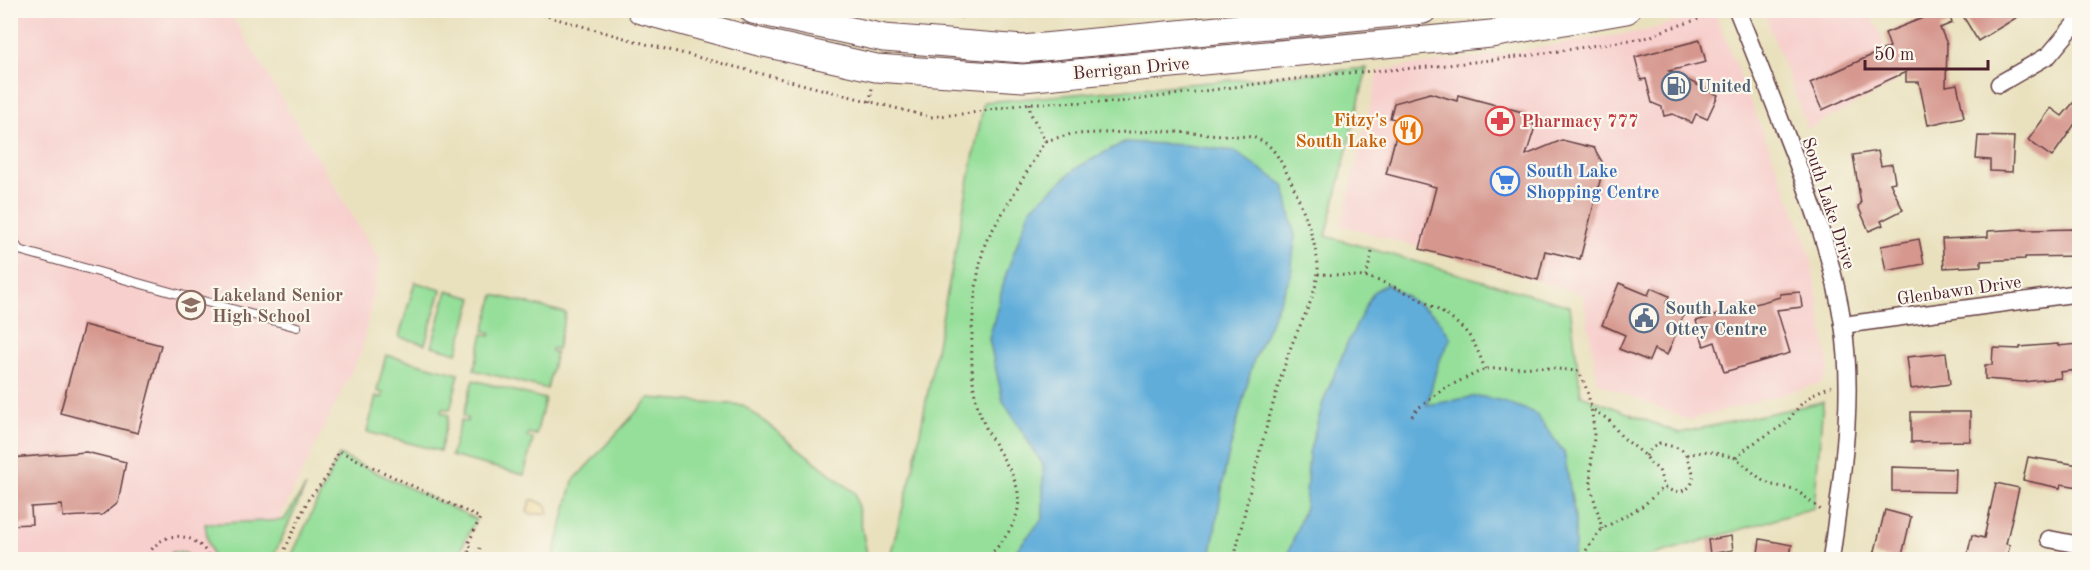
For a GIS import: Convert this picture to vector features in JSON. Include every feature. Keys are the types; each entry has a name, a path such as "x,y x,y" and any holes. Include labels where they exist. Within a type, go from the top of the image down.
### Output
{"main road":[{"name":"Berrigan Drive","path":"641,10 755,41 876,68 1023,78 1491,34 1626,10"},
{"name":"Berrigan Drive","path":"753,10 781,18 884,38 1023,49 1423,10"},
{"path":"1394,13 1397,43"}],"street":[{"name":"South Lake Drive","path":"1737,10 1811,199 1828,249 1843,325 1847,382 1846,434 1831,560"},
{"path":"1999,84 2049,55 2079,18"},
{"name":"Glenbawn Drive","path":"1843,325 2079,293"},
{"path":"2049,539 2079,545"}],"lane":[{"path":"10,236 20,250 297,327"}],"path":[{"path":"944,10 954,16 965,18 970,10"},
{"path":"1396,70 1526,56 1650,37 1658,32 1707,16 1715,10"},
{"path":"1030,103 1030,112 1045,141"},
{"path":"985,560 1000,544 1013,524 1018,499 1017,485 1010,468 988,432 976,403 973,387 972,346 976,283 986,241 1045,141 1072,134 1161,131 1253,137 1262,140 1277,156 1299,200 1318,263 1314,292 1290,351 1273,405 1234,560"},
{"path":"1366,278 1373,248"},
{"path":"1318,274 1378,280 1415,297 1453,321 1467,333 1485,369"},
{"path":"1412,416 1417,409 1445,388 1485,369 1538,367 1577,371 1581,374 1594,429 1590,470 1602,529"},
{"path":"1736,459 1749,446 1785,424 1802,403 1815,393 1847,382"},
{"path":"1589,407 1609,420 1621,436 1646,456 1662,474 1664,487"},
{"path":"1646,456 1660,443 1679,448 1686,455 1695,474 1690,486 1679,492 1664,487"},
{"path":"280,560 309,498 327,477 339,451 480,518 468,544 471,547 465,560"},
{"path":"1686,455 1707,451 1736,459 1762,480 1772,485 1796,489 1812,504 1826,511"},
{"path":"1579,560 1602,529 1644,505 1664,487"},
{"path":"146,560 153,547 160,541 180,536 198,542 207,551 211,560"},
{"path":"475,560 480,548"}],"shaded area":[{"path":"1763,10 1867,11 1880,32 1896,83 1808,129"},
{"name":"Lakeland Senior High School","path":"10,11 229,11 380,261 362,350 260,559 11,559"},
{"path":"1707,11 1714,11 1804,234 1812,263 1829,369 1822,383 1689,420 1598,383 1583,294 1341,225 1379,70 1500,54 1649,30"}],"green space":[{"path":"1367,68 1326,236 1570,306 1581,395 1679,433 1823,402 1814,508 1640,559 889,560 913,469 984,102"},
{"path":"415,282 441,290 425,344 399,337"},
{"path":"447,291 473,298 457,353 432,346"},
{"path":"494,295 566,313 557,349 552,348 551,351 556,353 547,389 474,370 483,334 490,336 491,333 484,331"},
{"path":"386,355 459,374 450,410 443,408 441,412 449,415 440,451 367,432 376,396 382,398 383,393 377,391"},
{"path":"473,380 545,399 536,435 528,433 527,437 533,439 524,475 451,456 461,420 467,422 468,418 463,416"},
{"path":"649,398 743,405 855,493 868,559 553,559 573,481"},
{"path":"339,455 476,519 456,559 290,559"},
{"path":"306,486 272,559 214,559 205,524 284,520"},
{"path":"173,552 185,553 193,559 163,559"}],"sand":[{"path":"531,500 547,506 549,514 530,514 527,511"}],"water":[{"path":"1124,142 1186,145 1234,151 1284,185 1295,237 1291,275 1253,362 1226,465 1210,559 1009,559 1043,518 1043,465 1003,401 989,339 1006,274 1030,209 1076,168"},
{"path":"1387,284 1436,316 1451,338 1438,363 1427,405 1478,396 1503,401 1535,413 1564,452 1575,518 1575,547 1572,559 1286,559 1305,507 1309,453 1323,402 1346,346 1373,292"}],"building":[{"path":"1948,10 1952,23 1940,28 1947,44 1946,86 1957,84 1964,117 1928,125 1919,82 1906,82 1906,72 1822,110 1810,83 1890,47 1885,33"},
{"path":"1972,10 2029,10 1978,41 1963,16"},
{"name":"United","path":"1700,40 1706,62 1669,71 1718,95 1707,119 1696,114 1692,123 1673,114 1664,116 1662,107 1652,103 1646,79 1641,80 1635,57"},
{"name":"South Lake Shopping Centre","path":"1430,93 1457,101 1458,95 1526,113 1535,127 1526,155 1562,140 1594,148 1604,165 1580,259 1545,251 1538,280 1420,249 1436,187 1386,174 1400,120 1390,118 1394,103"},
{"path":"2079,96 2079,118 2052,157 2028,140 2051,108 2062,116"},
{"path":"1978,136 2014,137 2012,172 1990,171 1990,160 1976,159"},
{"path":"1878,151 1881,166 1892,164 1895,182 1890,183 1903,210 1881,221 1883,225 1869,231 1858,206 1861,204 1853,155"},
{"path":"2079,229 2079,256 2025,257 2025,259 1981,261 1981,266 1944,268 1942,239 1988,237 1988,231"},
{"path":"1919,239 1924,264 1886,271 1881,246"},
{"name":"South Lake Ottey Centre","path":"1619,283 1648,295 1651,288 1669,296 1666,303 1685,311 1667,355 1654,349 1649,361 1619,349 1625,335 1602,325"},
{"path":"1800,292 1802,307 1777,310 1790,353 1724,372 1715,342 1704,346 1696,321 1780,297 1780,294"},
{"path":"84,325 161,345 138,433 60,413"},
{"path":"2058,344 2058,346 2079,344 2079,370 2060,372 2061,378 2023,382 1985,379 1985,365 1992,365 1993,348 2020,349 2020,347"},
{"path":"1946,353 1950,384 1911,389 1907,357"},
{"path":"1911,412 1970,412 1970,441 1911,442"},
{"path":"86,452 126,462 118,502 102,515 63,517 62,505 31,507 32,524 10,525 10,458"},
{"path":"2028,457 2079,465 2079,487 2061,484 2060,488 2023,480"},
{"path":"1892,467 1956,469 1955,492 1892,491"},
{"path":"1996,483 2019,488 2006,544 2010,545 2006,560 1966,560 1972,535 1984,538"},
{"path":"1885,510 1911,517 1901,560 1874,555"},
{"path":"1731,536 1733,550 1710,554 1708,540"},
{"path":"1760,539 1792,545 1789,560 1757,560"}],"place":[{"name":"United","path":"1676,86"},
{"name":"Pharmacy 777","path":"1500,121"},
{"name":"Fitzy's South Lake","path":"1408,130"},
{"name":"South Lake Shopping Centre","path":"1505,181"},
{"name":"Lakeland Senior High School","path":"191,305"},
{"name":"South Lake Ottey Centre","path":"1644,318"}]}
